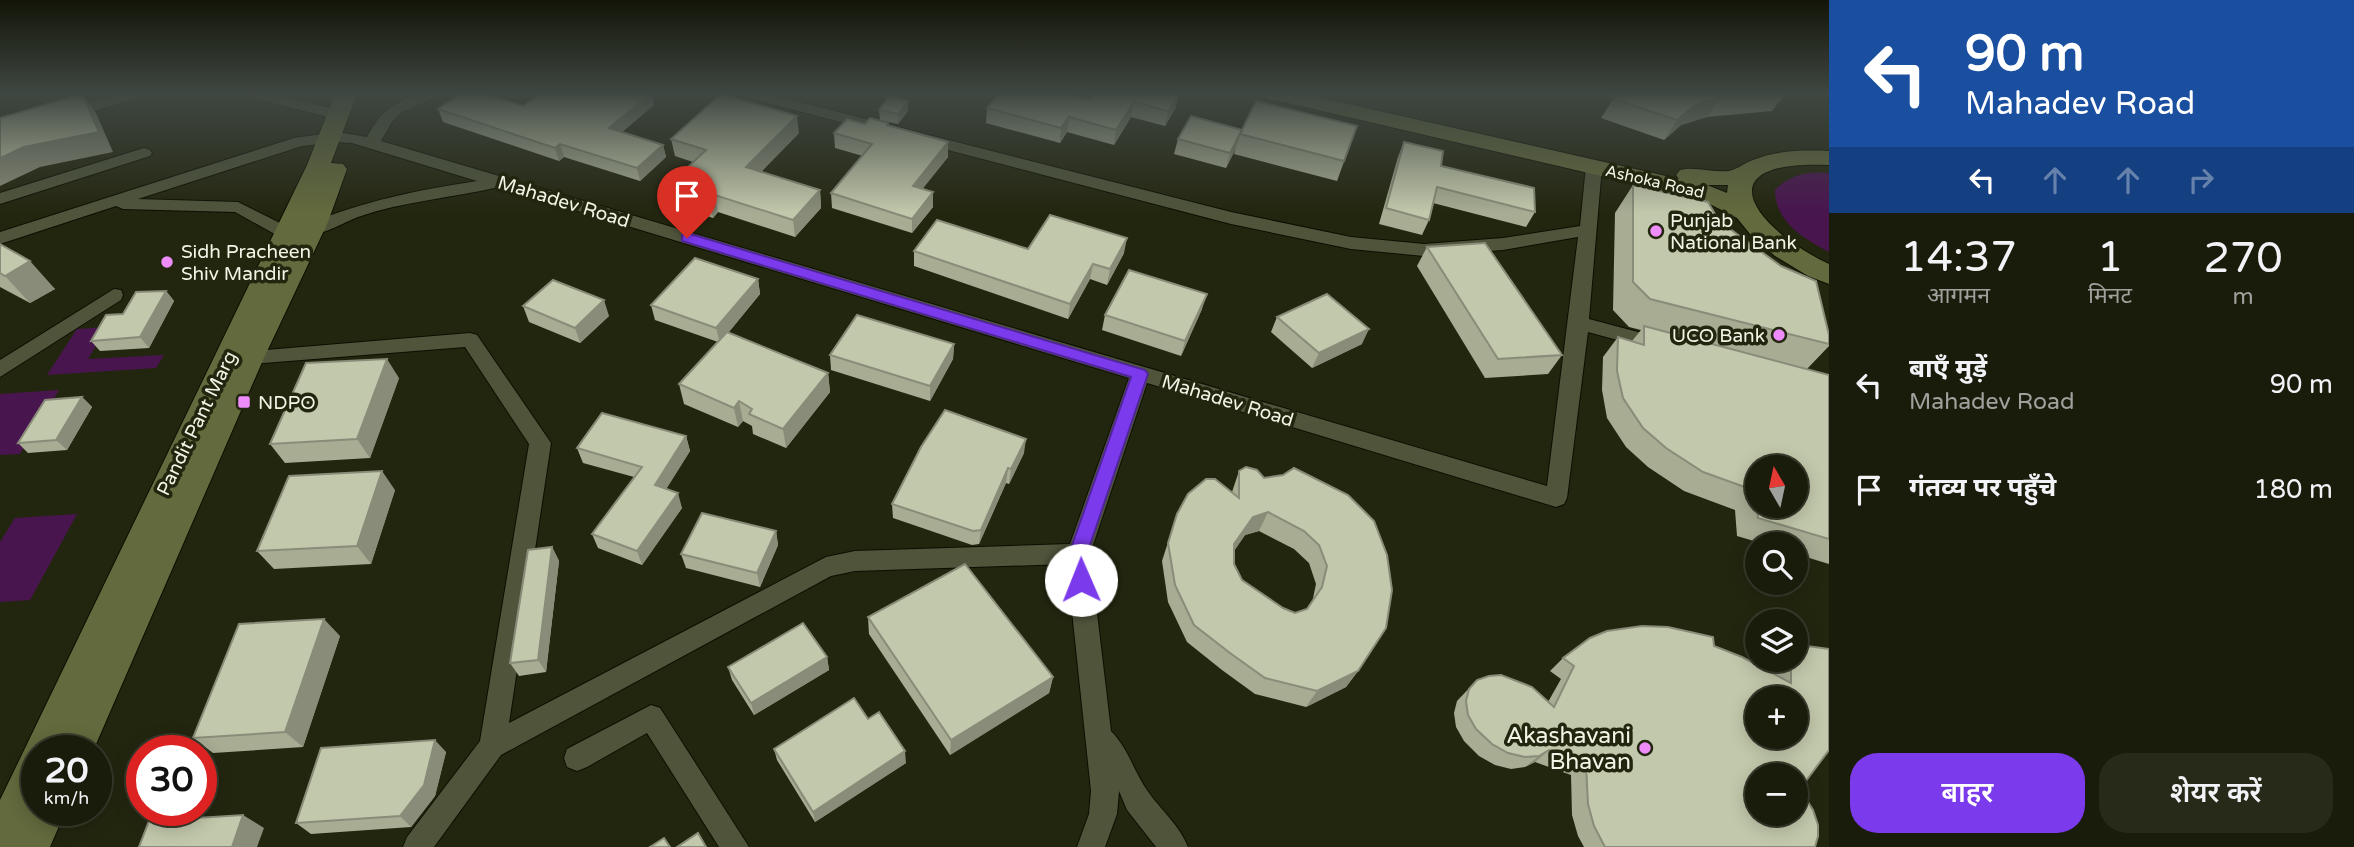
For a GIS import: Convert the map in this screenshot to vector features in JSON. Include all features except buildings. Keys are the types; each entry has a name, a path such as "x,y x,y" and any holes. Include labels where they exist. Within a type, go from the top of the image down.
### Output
{"street":[{"path":"0,238 324,134"},
{"name":"Pandit Pant Marg","path":"51,735 299,231 342,134"},
{"name":"Mahadev Road","path":"363,134 500,182 1556,498 1594,166"},
{"path":"903,134 1231,218 1351,243 1424,250 1503,244 1588,230"},
{"name":"Ashoka Road","path":"1450,134 1708,193 1745,212"},
{"name":"Ashoka Road","path":"1500,134 1707,179 1746,174 1758,164 1777,159 1828,158"},
{"path":"0,199 144,153"},
{"path":"1746,174 1740,186 1740,200 1745,212 1768,238 1828,275"},
{"path":"105,204 238,207 299,231 337,217 390,203 500,182"},
{"name":"Pandit Pant Marg","path":"81,735 250,358 299,231"},
{"path":"0,370 114,295"},
{"path":"1578,323 1684,351"},
{"path":"250,358 470,341 536,435 540,443 539,452 492,746"},
{"path":"1091,847 1103,814 1105,791 1078,554 1140,374"},
{"path":"417,847 492,746 826,567 855,561 1078,554"},
{"path":"577,758 651,717 735,847"},
{"path":"1099,737 1115,754 1137,800 1174,847"},
{"path":"0,844 21,799"},
{"path":"29,847 39,826"}],"shaded area":[{"path":"1829,173 1829,252 1800,235 1785,220 1776,201 1775,190 1787,180 1800,175"},
{"path":"107,327 88,359 164,355 156,368 47,375 77,329"},
{"path":"59,390 20,454 0,455 0,394"},
{"path":"77,514 30,600 0,602 0,542 15,518"}],"place":[{"name":"Punjab National Bank","path":"1656,231"},
{"name":"Sidh Pracheen Shiv Mandir","path":"167,262"},
{"name":"UCO Bank","path":"1779,335"},
{"name":"NDPO","path":"244,402"},
{"name":"Akashavani Bhavan","path":"1645,748"}],"route":[{"path":"687,238 1140,374 1100,483 1078,554 1081,580"}]}
